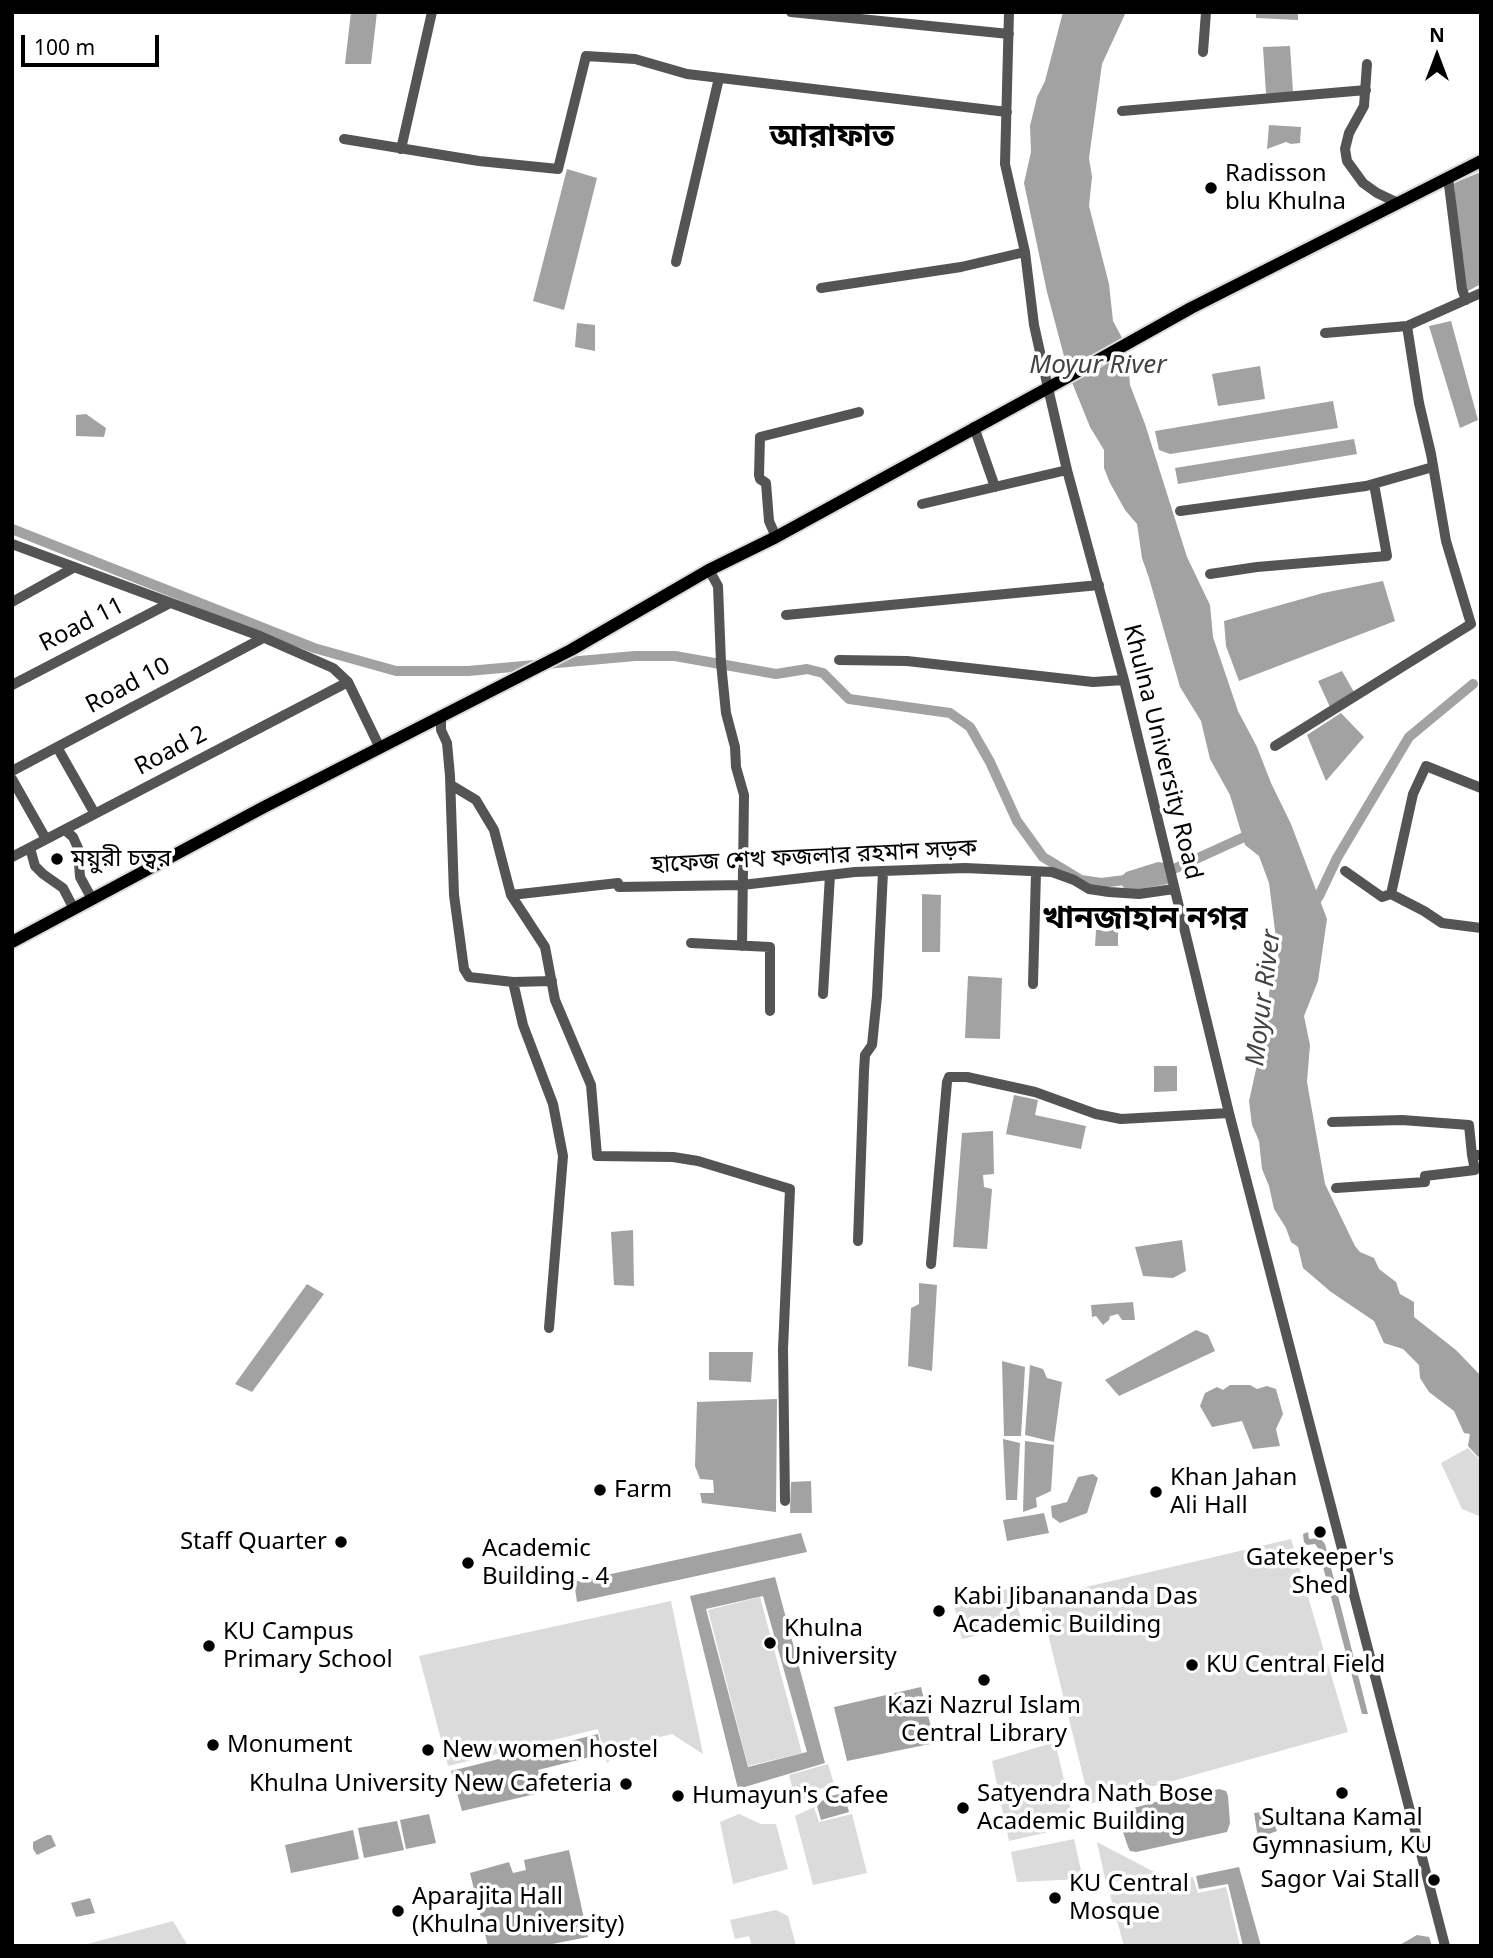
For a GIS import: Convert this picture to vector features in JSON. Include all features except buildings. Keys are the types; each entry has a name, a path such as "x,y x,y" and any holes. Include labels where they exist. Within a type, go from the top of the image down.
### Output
{"main road":[{"path":"12,942 264,807 571,650 709,570 776,537 1191,307 1481,161"}],"street":[{"path":"401,149 432,12"},
{"path":"792,12 1009,34"},
{"name":"Khulna University Road","path":"1009,12 1006,164 1025,252 1034,325 1048,388 1067,470 1124,680 1229,1113 1445,1946"},
{"path":"1203,52 1206,12"},
{"path":"344,139 480,161 558,169 586,56 635,60 687,74 1007,112"},
{"path":"1367,64 1364,106 1349,133 1345,149 1347,161 1363,183 1396,202"},
{"path":"676,262 719,78"},
{"path":"1122,111 1366,90"},
{"path":"1448,177 1462,289 1466,300"},
{"path":"821,288 961,267 1025,252"},
{"path":"1325,333 1407,326 1481,293"},
{"path":"1275,746 1471,624 1446,541 1407,326"},
{"path":"776,537 769,521 766,483 758,475 760,438 859,412"},
{"path":"974,427 995,486"},
{"path":"1180,511 1374,484 1433,467"},
{"path":"922,504 1067,470"},
{"path":"1210,575 1257,567 1387,556 1374,484"},
{"path":"12,544 263,638 333,668 348,682 380,748"},
{"path":"12,601 75,568"},
{"path":"709,570 718,586 721,663 727,718 736,747 736,767 744,796 742,946"},
{"path":"786,614 1099,586"},
{"name":"Road 11","path":"12,685 170,603"},
{"name":"Road 10","path":"12,771 263,638"},
{"path":"839,660 907,661 1093,682 1124,680"},
{"name":"Road 2","path":"12,857 348,682"},
{"path":"441,716 451,785 454,895 464,969 469,977 513,982 552,981"},
{"path":"57,747 95,814"},
{"path":"1391,894 1413,794 1426,766 1481,788"},
{"path":"12,779 46,839"},
{"path":"451,785 476,800 494,830 512,895 545,947 555,1000 591,1085 597,1156 673,1157 698,1161 790,1189 783,1349 785,1501"},
{"path":"65,830 73,837 78,848 80,877 92,899"},
{"path":"30,848 35,866 63,888 74,909"},
{"name":"হাফেজ শেখ ফজলার রহমান সড়ক","path":"512,895 554,888 618,883 619,887 742,885 855,872 965,868 1052,872 1089,889 1109,892 1139,894 1174,889"},
{"path":"1345,871 1382,897 1391,894 1442,923 1481,928"},
{"path":"858,1241 865,1055 872,1045 877,996 883,872"},
{"path":"1033,984 1036,872"},
{"path":"823,994 830,875"},
{"path":"691,943 770,947 770,1011"},
{"path":"513,982 523,1025 553,1104 563,1156 549,1328"},
{"path":"930,1264 949,1077 967,1077 1035,1092 1096,1114 1121,1119 1229,1113"},
{"path":"1332,1122 1402,1120 1469,1125 1476,1155 1475,1170 1425,1176 1425,1182 1336,1188"}],"shaded area":[{"path":"1468,1448 1481,1461 1481,1519 1462,1509 1441,1463"},
{"name":"KU Central Field","path":"1291,1539 1348,1732 1090,1804 1039,1598"},
{"path":"1012,1588 1023,1625 962,1639 953,1601"},
{"path":"760,1597 802,1753 748,1766 708,1610"},
{"path":"671,1601 703,1754 672,1734 627,1745 607,1763 598,1729 448,1766 419,1656"},
{"path":"1055,1742 1075,1826 1009,1841 992,1761"},
{"path":"828,1764 834,1784 815,1791 797,1805 789,1775"},
{"path":"814,1807 819,1822 852,1814 867,1873 813,1885 795,1816"},
{"path":"739,1814 761,1824 776,1824 788,1869 733,1884 720,1822"},
{"path":"1074,1839 1083,1879 1017,1882 1011,1852"},
{"path":"1097,1842 1156,1873 1106,1883"},
{"path":"1193,1877 1198,1893 1226,1887 1240,1946 1124,1946 1110,1895"},
{"path":"776,1910 788,1916 796,1946 752,1946 749,1936 735,1939 730,1920"},
{"path":"173,1921 188,1946 80,1946"}],"water":[{"path":"351,12 377,12 371,64 345,64"},
{"name":"Moyur River","path":"1063,12 1126,12 1102,64 1089,158 1092,177 1089,206 1109,284 1113,321 1127,347 1130,385 1187,557 1210,605 1213,637 1238,711 1291,824 1327,919 1318,981 1304,1016 1310,1045 1307,1082 1325,1184 1355,1246 1360,1252 1374,1258 1379,1269 1396,1282 1400,1294 1414,1302 1414,1317 1456,1350 1481,1376 1481,1460 1468,1446 1470,1434 1464,1433 1454,1411 1429,1392 1420,1378 1419,1365 1403,1349 1384,1343 1374,1321 1331,1292 1303,1268 1298,1247 1291,1242 1274,1209 1262,1169 1259,1141 1252,1125 1249,1101 1269,1011 1269,992 1279,962 1269,883 1259,856 1245,845 1230,795 1210,759 1201,721 1180,687 1142,558 1137,524 1125,510 1110,483 1104,468 1104,450 1090,427 1069,375 1047,292 1024,183 1031,152 1030,126"},
{"path":"1256,12 1298,12 1298,20 1256,18"},
{"path":"1290,46 1293,92 1266,94 1263,47"},
{"path":"1269,125 1301,127 1300,143 1286,142 1267,149"},
{"path":"567,169 597,178 564,310 533,301"},
{"path":"1481,172 1481,284 1464,293 1454,183"},
{"path":"1451,321 1478,420 1460,428 1429,326"},
{"path":"577,323 595,325 595,351 575,347"},
{"path":"1260,366 1265,399 1218,406 1212,374"},
{"path":"1333,401 1338,428 1170,454 1159,450 1155,431"},
{"path":"86,414 106,428 104,437 76,436 76,415"},
{"path":"1354,439 1357,454 1178,484 1175,468"},
{"path":"1383,581 1395,621 1239,681 1226,646 1224,621 1323,593"},
{"path":"1342,671 1354,692 1330,707 1318,681"},
{"path":"1341,713 1364,737 1326,781 1307,735"},
{"path":"1158,862 1165,863 1168,867 1165,873 1170,877 1168,884 1125,890 1122,876 1126,872"},
{"path":"922,894 941,895 940,952 922,952"},
{"path":"1096,930 1118,930 1118,946 1095,946"},
{"path":"968,976 1002,978 1000,1039 965,1038"},
{"path":"1154,1066 1177,1066 1177,1091 1154,1092"},
{"path":"1014,1095 1038,1100 1035,1115 1086,1126 1081,1149 1006,1134"},
{"path":"993,1131 994,1174 983,1175 984,1187 992,1189 987,1249 953,1247 962,1133"},
{"path":"633,1230 634,1286 614,1285 611,1232"},
{"path":"1182,1240 1186,1271 1173,1278 1143,1276 1135,1247"},
{"path":"919,1283 937,1285 932,1371 908,1366 911,1308 919,1304"},
{"path":"307,1284 324,1294 252,1392 235,1384"},
{"path":"1133,1302 1135,1320 1122,1320 1118,1314 1110,1316 1103,1325 1096,1316 1092,1317 1091,1305"},
{"path":"1196,1330 1208,1335 1215,1351 1119,1396 1105,1380"},
{"path":"709,1352 753,1352 751,1382 709,1380"},
{"path":"1002,1361 1025,1367 1021,1436 1004,1436"},
{"path":"1030,1365 1043,1369 1047,1378 1062,1382 1054,1442 1025,1435"},
{"path":"1230,1385 1250,1385 1257,1389 1267,1386 1276,1389 1283,1414 1276,1429 1280,1446 1253,1449 1242,1421 1212,1427 1200,1406 1205,1393 1217,1387 1223,1390"},
{"path":"777,1399 776,1512 702,1503 700,1493 714,1493 713,1480 700,1479 695,1466 697,1402"},
{"path":"1003,1439 1020,1443 1017,1500 1006,1500"},
{"path":"1025,1441 1054,1445 1051,1491 1036,1498 1037,1507 1023,1512"},
{"path":"1093,1474 1098,1478 1087,1513 1060,1523 1052,1517 1051,1506 1067,1502 1078,1477"},
{"path":"811,1481 812,1513 790,1513 791,1482"},
{"path":"1044,1513 1049,1533 1007,1541 1003,1520"},
{"path":"1308,1532 1309,1539 1320,1538 1325,1544 1368,1714 1362,1714 1318,1548 1315,1544 1307,1545 1304,1542 1303,1534"},
{"path":"801,1533 807,1552 577,1602 574,1582"},
{"path":"775,1577 825,1763 738,1789 690,1596","holes":["763,1596 807,1752 748,1767 706,1609"]},
{"path":"921,1687 935,1743 847,1761 834,1707"},
{"path":"598,1734 602,1754 538,1770 544,1792 462,1811 451,1771"},
{"path":"1219,1789 1226,1791 1228,1796 1230,1823 1227,1832 1136,1852 1130,1851 1122,1829 1126,1810 1177,1794 1199,1794"},
{"path":"844,1793 849,1812 821,1820 817,1806 826,1797"},
{"path":"1269,1811 1277,1831 1258,1838 1254,1813"},
{"path":"429,1814 436,1843 406,1849 400,1820"},
{"path":"397,1821 404,1850 364,1858 358,1828"},
{"path":"353,1830 359,1859 291,1873 285,1845"},
{"path":"51,1835 56,1846 37,1855 33,1842"},
{"path":"569,1850 588,1937 542,1946 488,1946 470,1873 509,1862 513,1873 526,1870 524,1860"},
{"path":"1239,1867 1261,1946 1243,1946 1228,1884 1199,1889 1196,1876"},
{"path":"90,1898 95,1913 76,1917 71,1903"},
{"path":"1417,1935 1429,1937 1432,1946 1398,1946"}],"waterway":[{"path":"12,529 314,648 396,671 468,671 635,656 675,656 776,674 807,669 823,673 849,699 950,713 970,727 990,762 1017,821 1043,857 1081,880 1101,883 1133,879"},
{"path":"1313,905 1337,858 1409,737 1473,684"},
{"path":"1165,873 1253,833"}],"place":[{"name":"Radisson blu Khulna","path":"1211,188"},
{"name":"ময়ুরী চত্বর","path":"57,859"},
{"name":"Farm","path":"600,1490"},
{"name":"Khan Jahan Ali Hall","path":"1156,1492"},
{"name":"Gatekeeper's Shed","path":"1320,1532"},
{"name":"Staff Quarter","path":"341,1542"},
{"name":"Academic Building - 4","path":"468,1563"},
{"name":"Kabi Jibanananda Das Academic Building","path":"939,1611"},
{"name":"Khulna University","path":"770,1643"},
{"name":"KU Campus Primary School","path":"209,1646"},
{"name":"KU Central Field","path":"1192,1665"},
{"name":"Kazi Nazrul Islam Central Library","path":"984,1680"},
{"name":"Monument","path":"213,1745"},
{"name":"New women hostel","path":"428,1750"},
{"name":"Khulna University New Cafeteria","path":"626,1784"},
{"name":"Sultana Kamal Gymnasium, KU","path":"1342,1793"},
{"name":"Humayun's Cafee","path":"678,1796"},
{"name":"Satyendra Nath Bose Academic Building","path":"963,1808"},
{"name":"Sagor Vai Stall","path":"1434,1880"},
{"name":"KU Central Mosque","path":"1055,1898"},
{"name":"Aparajita Hall (Khulna University)","path":"398,1911"}],"district":[{"name":"আরাফাত","path":"832,137"},
{"name":"খানজাহান নগর","path":"1145,919"}]}
